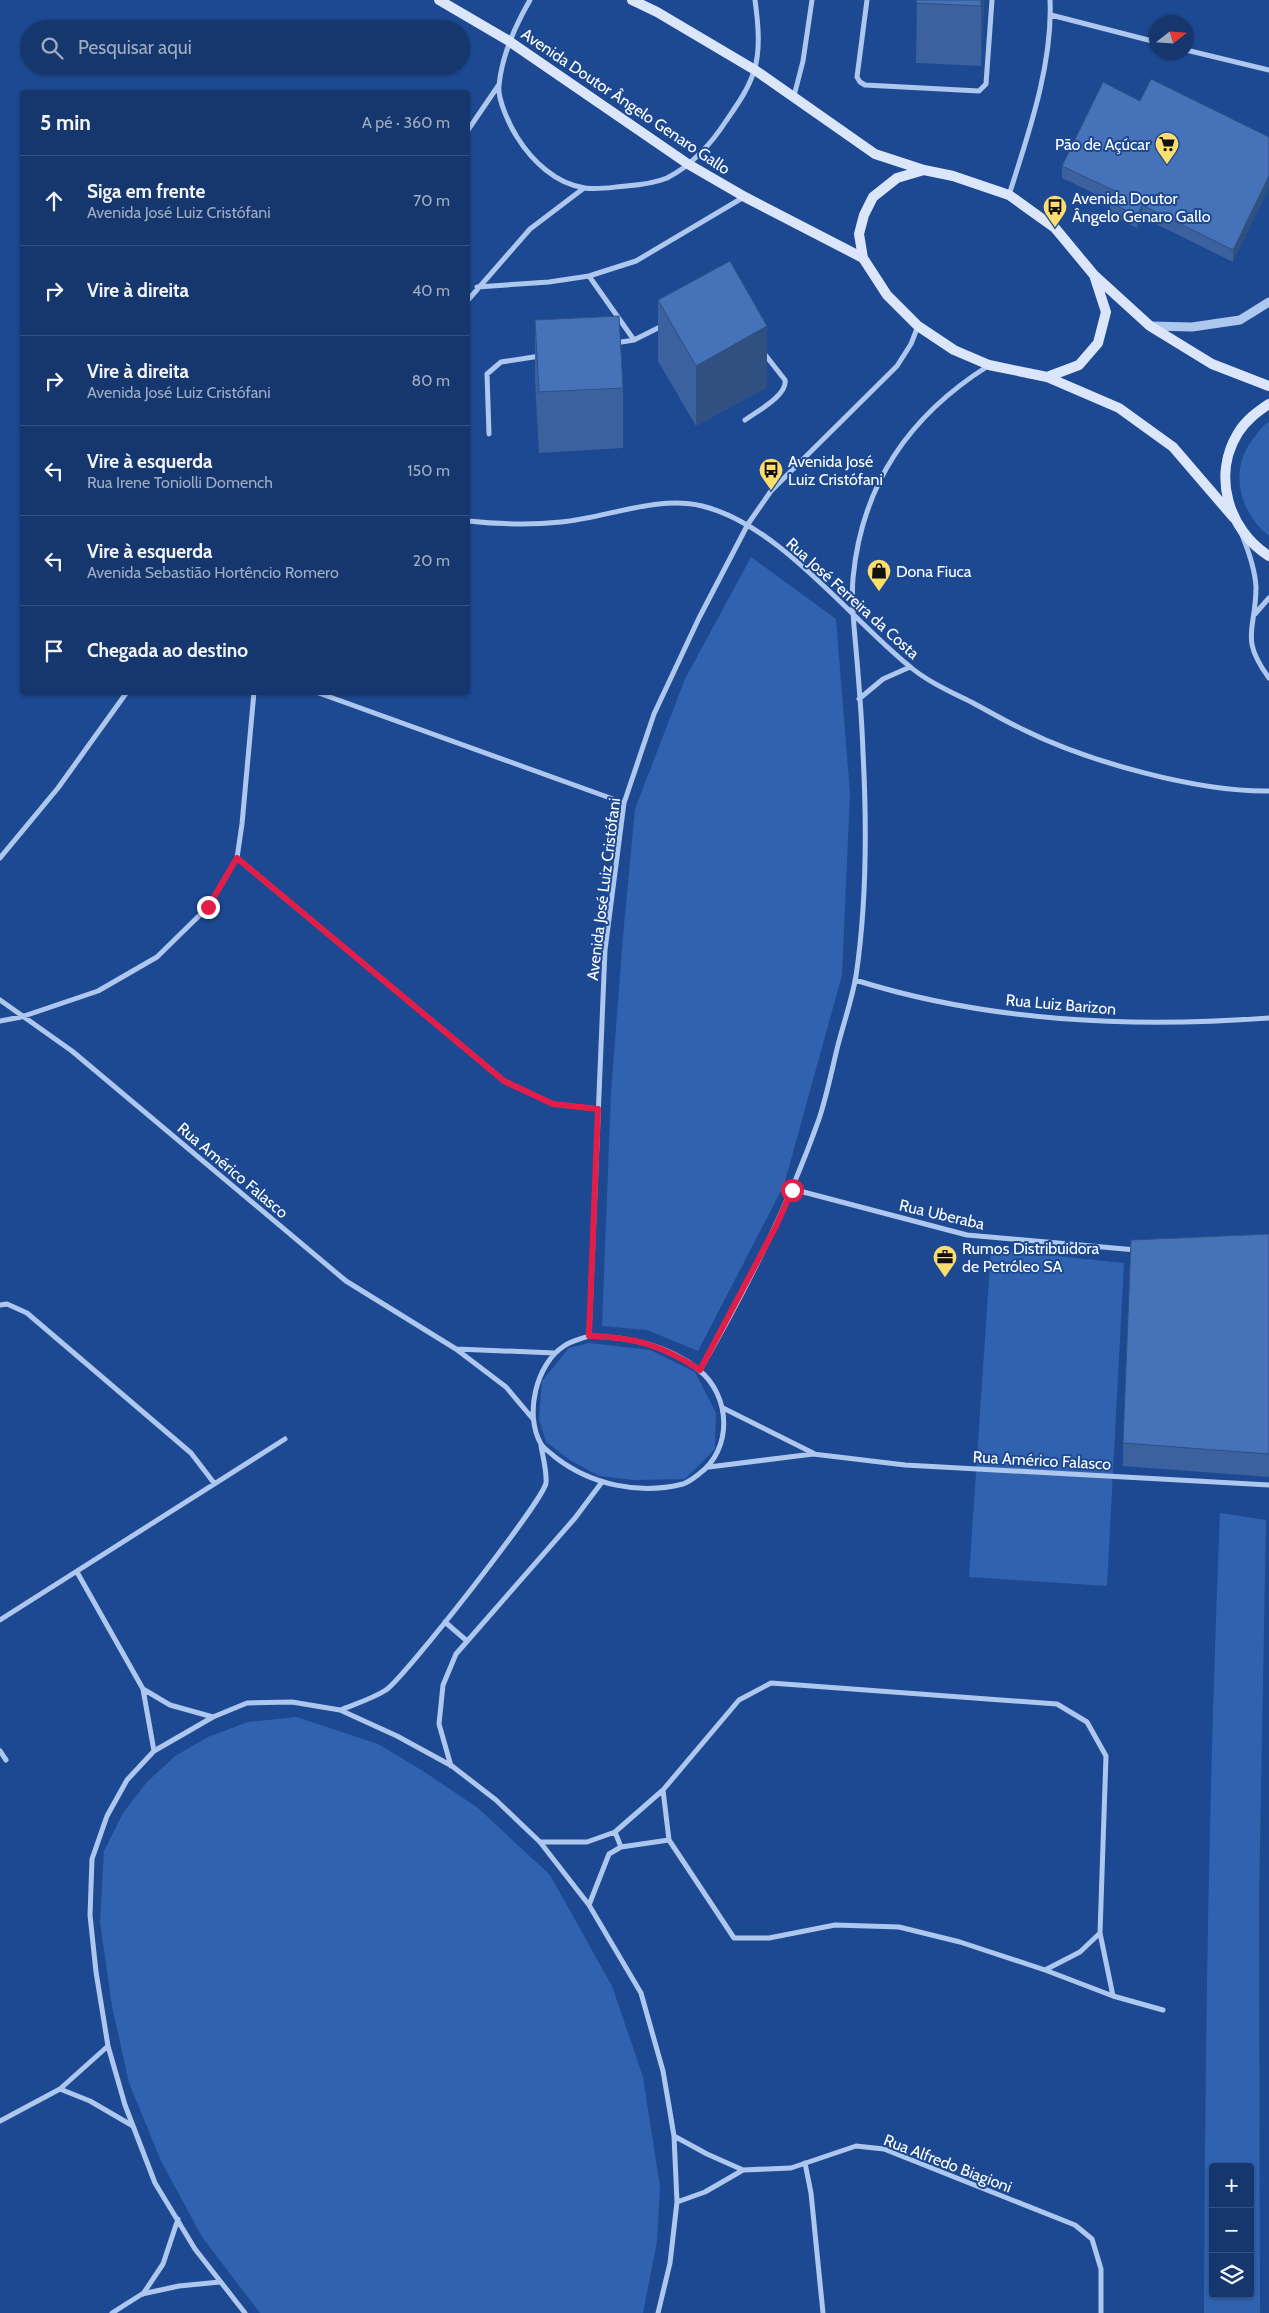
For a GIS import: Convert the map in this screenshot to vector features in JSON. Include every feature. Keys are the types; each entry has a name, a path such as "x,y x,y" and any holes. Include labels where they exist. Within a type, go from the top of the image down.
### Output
{"main road":[{"name":"Avenida Doutor Ângelo Genaro Gallo","path":"439,0 509,41 688,164 745,197 863,258 887,295 918,326 954,350 989,365 1047,377 1119,408 1172,447 1251,542 1269,556"},
{"path":"632,0 657,12 754,70 875,154 924,170 953,176 1009,195 1055,228 1094,275 1150,326 1212,364 1269,386"},
{"path":"863,258 859,234 864,214 873,196 897,178 924,170"},
{"path":"1047,377 1079,365 1098,342 1106,312 1094,275"},
{"name":"Avenida Doutor Ângelo Genaro Gallo","path":"1236,522 1227,497 1225,475 1229,453 1243,426 1253,415 1269,404"}],"street":[{"path":"470,127 498,86 509,41 530,0"},
{"path":"498,86 508,124 525,150 544,169 563,181 584,188 641,184 666,178 688,164 719,133 745,93 754,70 758,28 755,0"},
{"path":"794,96 803,61 812,0"},
{"path":"867,0 857,77 860,82 865,85 979,91 986,84 992,0"},
{"path":"1009,195 1030,130 1044,64 1051,15 1050,0"},
{"path":"1051,15 1149,40"},
{"path":"1194,52 1269,70"},
{"path":"470,297 530,229 584,188"},
{"path":"477,287 549,282 589,276 636,261 745,197"},
{"path":"589,276 634,340"},
{"path":"1150,326 1192,327 1240,320 1269,302"},
{"path":"606,344 634,340 670,322"},
{"name":"Avenida José Luiz Cristófani","path":"589,1336 605,950 624,803 654,714 699,618 748,524 771,491 897,366 911,344 918,326"},
{"path":"745,420 783,392 786,385 786,380 762,350"},
{"path":"489,434 487,374 501,362 549,354"},
{"path":"700,1370 776,1226 792,1190 820,1116 855,980 862,927 866,864 860,699 853,614 853,580 862,525 876,488 902,442 931,409 963,382 989,365"},
{"name":"Rua José Ferreira da Costa","path":"470,520 561,522 669,503 702,506 748,524 788,554 910,667 1026,731 1100,760 1174,779 1242,792 1269,791"},
{"path":"1236,522 1252,560 1256,586 1250,638 1252,650 1269,678"},
{"path":"1254,614 1269,598"},
{"path":"860,699 883,679 910,667"},
{"path":"0,858 58,788 125,695"},
{"path":"0,1020 21,1017 98,991 157,957 208,907 237,858 242,824 254,695"},
{"path":"324,695 624,803"},
{"path":"237,858 504,1081 553,1104 598,1109"},
{"name":"Rua Luiz Barizon","path":"855,980 898,993 976,1009 1082,1021 1202,1023 1269,1018"},
{"name":"Rua Américo Falasco","path":"0,1000 21,1017 72,1051 346,1281 456,1349 506,1387 533,1419"},
{"name":"Rua Uberaba","path":"792,1190 968,1235 1122,1250 1148,1250"},
{"path":"0,1305 7,1304 26,1313 191,1453 214,1483"},
{"path":"340,1710 386,1690 445,1622 536,1503 546,1484 541,1445 533,1419 538,1379 555,1353 565,1345 589,1336 620,1337 652,1345 675,1354 700,1370 714,1388 723,1408 724,1433 719,1454 709,1467 687,1483 667,1488 631,1488 602,1482 569,1468 541,1445"},
{"name":"Rua Américo Falasco","path":"456,1349 555,1353"},
{"name":"Rua Américo Falasco","path":"723,1408 813,1454"},
{"path":"0,1620 285,1439"},
{"name":"Rua Américo Falasco","path":"709,1467 813,1454 904,1465 1269,1485"},
{"path":"452,1766 439,1724 442,1684 456,1654 575,1518 602,1482"},
{"path":"77,1572 143,1688 154,1752"},
{"path":"445,1622 467,1641"},
{"path":"540,1842 587,1842 615,1832 663,1790 739,1700 771,1683 1057,1704 1087,1722 1106,1756 1100,1933 1113,1996"},
{"path":"143,1688 170,1705 212,1717"},
{"path":"245,2313 220,2282 155,2183 125,2105 108,2046 96,1972 90,1915 92,1859 111,1808 127,1780 154,1752 212,1717 246,1703 292,1702 340,1710 397,1736 452,1766 496,1800 540,1842 589,1905 640,1993 663,2071 674,2136 677,2202 670,2263 658,2313"},
{"path":"0,1751 6,1760"},
{"path":"663,1790 669,1840 734,1938 769,1938 835,1925 899,1927 960,1942 1045,1970 1113,1996 1162,2010"},
{"path":"615,1832 621,1847"},
{"path":"589,1905 609,1854 621,1847 669,1840"},
{"path":"1045,1970 1080,1952 1100,1933"},
{"path":"0,2121 60,2089 108,2046"},
{"path":"60,2089 90,2100 133,2126"},
{"path":"674,2136 707,2154 743,2170"},
{"name":"Rua Alfredo Biagioni","path":"743,2170 791,2168 856,2146 884,2149 1076,2225 1092,2239 1101,2268 1101,2313"},
{"path":"805,2163 811,2193 823,2313"},
{"path":"677,2202 704,2192 743,2170"},
{"path":"142,2294 163,2264 178,2220"},
{"path":"112,2313 142,2294 180,2286 220,2282"}],"shaded area":[{"path":"1269,422 1269,536 1251,516 1241,490 1239,477 1245,451 1258,432"},
{"path":"751,557 836,619 850,793 842,975 784,1185 698,1351 647,1330 602,1326 611,1093 635,809 685,679"},
{"path":"991,1249 1124,1263 1107,1586 969,1577"},
{"path":"589,1343 650,1350 695,1372 716,1413 715,1449 685,1479 634,1480 599,1476 570,1460 546,1442 539,1419 542,1381 569,1348"},
{"path":"1220,1513 1266,1520 1259,1898 1260,2313 1204,2313 1208,1913"},
{"path":"296,1717 378,1744 423,1771 478,1808 550,1875 612,1986 643,2077 660,2187 657,2242 643,2313 260,2313 202,2237 161,2161 129,2083 112,2006 100,1922 104,1851 123,1813 147,1782 175,1756 208,1737 248,1722"}],"building":[{"path":"917,0 981,0 981,6 916,3"},
{"path":"1151,79 1269,137 1269,176 1233,250 1142,205 1137,216 1110,202 1115,191 1062,166 1103,82 1140,101"},
{"path":"730,261 767,326 696,366 658,300"},
{"path":"619,316 623,388 539,392 535,320"},
{"path":"1269,1234 1269,1454 1123,1443 1131,1240"}],"place":[{"name":"Pão de Açúcar","path":"1167,165"},
{"name":"Avenida Doutor Ângelo Genaro Gallo","path":"1055,228"},
{"name":"Avenida José Luiz Cristófani","path":"771,491"},
{"name":"Dona Fiuca","path":"879,592"},
{"name":"Rumos Distribuidora de Petróleo SA","path":"945,1278"}],"route":[{"path":"208,907 237,858 504,1081 553,1104 598,1109 589,1336 620,1337 652,1345 675,1354 700,1370 776,1226 792,1190"}]}
